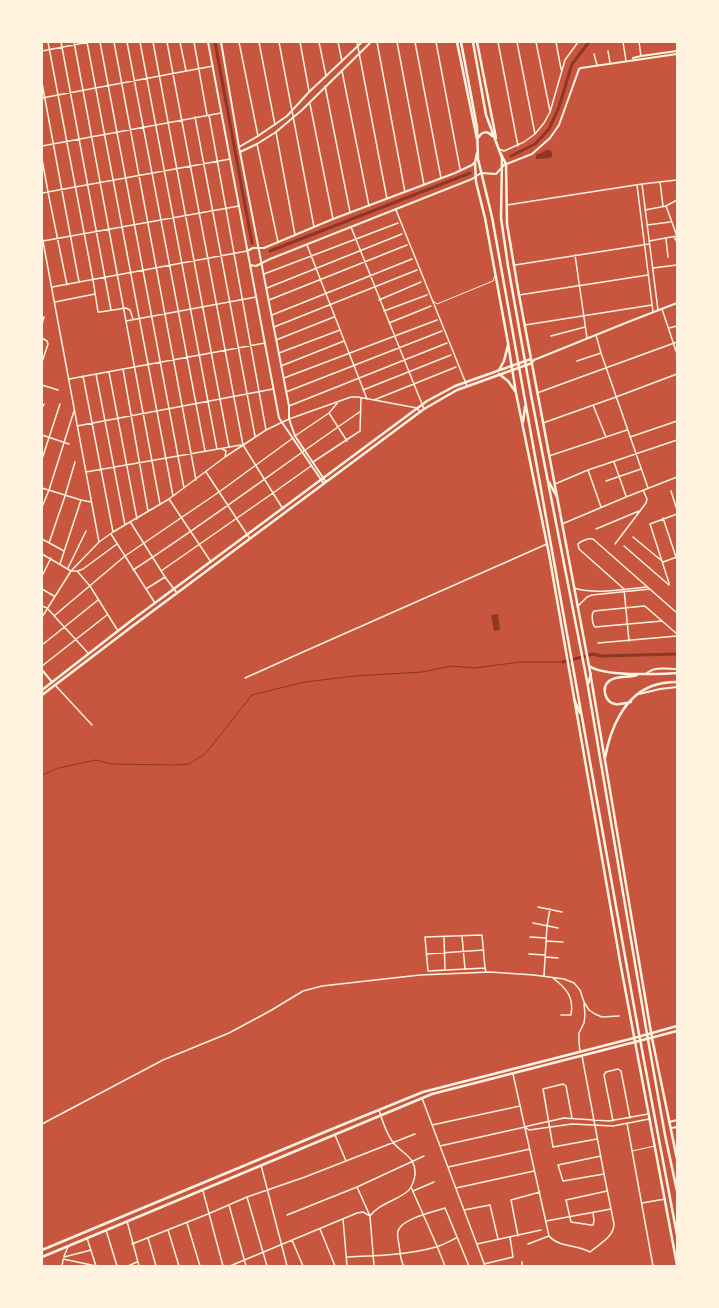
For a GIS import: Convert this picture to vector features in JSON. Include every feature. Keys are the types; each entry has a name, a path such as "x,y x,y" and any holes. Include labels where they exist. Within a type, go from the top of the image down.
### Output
{"main road":[{"path":"457,42 478,144"},
{"path":"461,42 477,127 478,159 483,173 492,217 639,1036 677,1235"},
{"path":"472,42 486,115 498,146"},
{"path":"477,42 498,146 506,164 506,205 519,296 589,666 652,1038 677,1159"},
{"path":"493,136 484,132 479,136 476,177 496,274 516,393 547,544 634,1042 677,1265"},
{"path":"500,152 502,167 500,209 502,227 525,361 588,686 647,1034 665,1135 677,1191"},
{"path":"499,370 505,357 508,343"},
{"path":"42,690 155,603 417,408 441,393 465,382 518,363 532,361"},
{"path":"42,695 424,409 443,397 467,386 526,365 532,361"},
{"path":"499,374 508,380 516,393"},
{"path":"523,422 525,402"},
{"path":"547,478 557,497"},
{"path":"589,666 600,671 639,674 677,673"},
{"path":"588,686 590,674"},
{"path":"631,702 618,704 610,702 605,695 605,688 608,682 612,679 631,677 639,674"},
{"path":"605,759 609,739 615,724 638,694 653,686 677,682"},
{"path":"51,683 54,686"},
{"path":"574,699 582,717"},
{"path":"42,1250 431,1089 581,1052 677,1026"},
{"path":"42,1257 432,1094 677,1032"},
{"path":"400,1102 402,1106"}],"street":[{"path":"48,42 98,312 123,308 130,310 132,319"},
{"path":"61,42 111,310"},
{"path":"42,51 75,43 88,42 104,134 114,180 173,496"},
{"path":"100,42 184,488"},
{"path":"114,42 196,480"},
{"path":"127,42 205,451"},
{"path":"140,42 218,449"},
{"path":"154,42 229,447"},
{"path":"167,42 243,445 283,509"},
{"path":"180,42 186,71"},
{"path":"194,42 266,430"},
{"path":"208,42 273,389 281,422 311,466 325,483"},
{"path":"221,42 239,147 260,249 289,406 288,419 295,436 314,462 322,479"},
{"path":"239,42 258,136"},
{"path":"259,42 275,126"},
{"path":"279,42 314,228"},
{"path":"300,42 310,92"},
{"path":"319,42 326,76"},
{"path":"338,42 342,61"},
{"path":"357,42 388,199"},
{"path":"239,147 275,126 287,116 362,42 363,46 368,46"},
{"path":"240,152 257,144 276,132 293,118 371,42"},
{"path":"377,42 405,192"},
{"path":"397,42 424,185"},
{"path":"415,42 441,178"},
{"path":"436,42 460,169"},
{"path":"498,42 518,146"},
{"path":"517,42 535,134"},
{"path":"536,42 550,112"},
{"path":"556,42 562,71"},
{"path":"498,146 500,150 504,151 518,146 535,134 544,123 550,112 565,60 577,42"},
{"path":"623,42 626,61"},
{"path":"639,42 641,56"},
{"path":"75,43 160,504"},
{"path":"608,51 610,63"},
{"path":"351,52 356,54 355,58"},
{"path":"626,61 641,56 677,52"},
{"path":"250,265 256,266 267,260 396,210 483,173 496,174 506,164 520,160 532,154 550,138 559,125 579,69 581,68 677,52"},
{"path":"594,54 597,65"},
{"path":"43,98 213,66"},
{"path":"342,70 369,206"},
{"path":"42,83 43,98 54,144 79,282"},
{"path":"325,86 350,213"},
{"path":"309,102 333,219"},
{"path":"296,106 298,110 302,110"},
{"path":"42,146 222,113"},
{"path":"287,116 290,117 290,120"},
{"path":"195,117 255,436"},
{"path":"276,132 295,235"},
{"path":"257,144 278,242"},
{"path":"42,159 67,284"},
{"path":"42,193 230,159"},
{"path":"52,287 247,251 253,248 260,249 333,219 455,173 476,161"},
{"path":"506,205 677,180"},
{"path":"660,182 665,206 677,242"},
{"path":"642,184 658,310"},
{"path":"637,185 653,312"},
{"path":"645,210 665,206 677,200"},
{"path":"43,241 239,206"},
{"path":"396,210 467,386"},
{"path":"647,226 671,222"},
{"path":"264,274 398,223"},
{"path":"351,227 364,263 424,409"},
{"path":"267,288 402,234"},
{"path":"42,236 99,542"},
{"path":"649,241 676,236"},
{"path":"666,239 668,257"},
{"path":"514,265 649,244"},
{"path":"306,245 367,399"},
{"path":"269,300 407,245"},
{"path":"574,255 587,338"},
{"path":"272,314 412,259"},
{"path":"653,268 677,265"},
{"path":"274,327 330,306 417,270"},
{"path":"432,300 437,304 493,281 496,274"},
{"path":"519,296 648,275"},
{"path":"379,300 421,282"},
{"path":"54,302 95,294"},
{"path":"384,311 427,295"},
{"path":"126,321 256,297"},
{"path":"532,361 658,310 677,304"},
{"path":"524,325 652,305"},
{"path":"389,323 431,306"},
{"path":"662,309 677,354"},
{"path":"42,324 44,317"},
{"path":"276,340 335,317"},
{"path":"284,378 437,320"},
{"path":"669,328 677,326"},
{"path":"551,336 585,327"},
{"path":"279,353 340,330"},
{"path":"286,392 442,332"},
{"path":"596,335 648,488"},
{"path":"42,338 47,341 48,345 42,362"},
{"path":"281,366 344,341"},
{"path":"537,393 677,342"},
{"path":"69,379 265,343"},
{"path":"289,406 447,343"},
{"path":"577,362 601,353"},
{"path":"363,390 451,355"},
{"path":"374,400 456,367"},
{"path":"122,369 148,511"},
{"path":"109,372 137,518"},
{"path":"96,374 125,525"},
{"path":"543,423 677,374"},
{"path":"83,376 112,533 117,544 155,603"},
{"path":"42,385 58,390"},
{"path":"77,426 273,389"},
{"path":"42,617 71,571 99,542 169,499 225,457 266,430 288,419 351,397 417,408 420,412"},
{"path":"314,462 359,433 361,411 360,398"},
{"path":"295,436 329,413 338,401"},
{"path":"42,408 44,404"},
{"path":"42,459 60,404"},
{"path":"593,405 606,437"},
{"path":"42,507 49,490 74,409"},
{"path":"134,570 191,532 301,452 361,411"},
{"path":"329,413 347,440"},
{"path":"630,437 677,421"},
{"path":"549,456 628,430"},
{"path":"42,435 69,444"},
{"path":"54,616 125,556 219,492 292,438"},
{"path":"555,484 588,470 677,440"},
{"path":"86,472 243,445"},
{"path":"221,448 226,452 225,457"},
{"path":"49,543 66,496 74,462"},
{"path":"614,462 626,497"},
{"path":"162,572 311,466"},
{"path":"606,481 641,469"},
{"path":"588,470 601,507"},
{"path":"206,472 250,539"},
{"path":"562,524 677,477"},
{"path":"42,488 91,502"},
{"path":"615,544 647,500 643,490"},
{"path":"671,491 677,510"},
{"path":"169,499 211,562"},
{"path":"60,564 81,500"},
{"path":"596,529 640,510"},
{"path":"624,546 669,585 670,583 650,524 677,514"},
{"path":"663,518 677,558 663,562"},
{"path":"130,522 152,558 177,593"},
{"path":"68,568 86,531"},
{"path":"633,537 663,562"},
{"path":"42,539 64,551"},
{"path":"629,641 624,591 578,549 579,542 590,539 593,540 677,613"},
{"path":"42,554 71,571 77,571 83,569 117,544"},
{"path":"245,678 547,544"},
{"path":"42,576 51,558"},
{"path":"77,571 90,586 118,631"},
{"path":"146,589 165,577"},
{"path":"578,607 586,598 590,596 647,587"},
{"path":"574,588 586,592 650,589"},
{"path":"42,589 55,596"},
{"path":"42,645 98,600"},
{"path":"42,606 47,608 88,654"},
{"path":"662,621 594,627 592,614 594,611 645,607 662,621 677,635"},
{"path":"42,666 107,615"},
{"path":"598,643 677,635"},
{"path":"646,674 654,669 677,669"},
{"path":"42,670 51,683"},
{"path":"54,686 92,725"},
{"path":"638,694 677,687"},
{"path":"538,907 562,912"},
{"path":"544,976 547,926 550,910"},
{"path":"533,923 558,928"},
{"path":"485,968 428,971 425,937 482,935 486,972"},
{"path":"444,936 445,970"},
{"path":"462,936 465,969"},
{"path":"530,937 563,942"},
{"path":"426,954 484,950"},
{"path":"529,954 558,958"},
{"path":"42,1124 163,1060 229,1034 303,991 322,986 420,975 486,972 544,976 564,979 574,983 580,990 584,1002 589,1010 602,1017 619,1016"},
{"path":"551,977 565,987 572,1005 571,1015 560,1015"},
{"path":"581,1052 579,1032 584,1023 584,1002"},
{"path":"513,1074 549,1236 552,1240 558,1243 582,1248 590,1252 613,1232 614,1224 582,1056"},
{"path":"613,1121 604,1075 606,1072 621,1071 630,1118"},
{"path":"572,1118 566,1086 563,1084 543,1089 553,1147 598,1139"},
{"path":"422,1098 485,1265 513,1258 510,1237"},
{"path":"432,1125 520,1106"},
{"path":"379,1110 393,1143 406,1154 412,1162 415,1171 412,1188 445,1266"},
{"path":"440,1146 528,1126 572,1118 613,1121 648,1114"},
{"path":"525,1127 529,1130 572,1124 609,1126 649,1119"},
{"path":"670,1122 677,1120"},
{"path":"627,1123 653,1266"},
{"path":"671,1128 677,1127"},
{"path":"334,1134 346,1161"},
{"path":"132,1244 187,1223 247,1197 415,1134"},
{"path":"632,1151 655,1146"},
{"path":"448,1168 530,1149"},
{"path":"286,1215 357,1186 424,1156"},
{"path":"601,1156 558,1165 563,1181 604,1174"},
{"path":"261,1165 287,1266"},
{"path":"456,1188 535,1170"},
{"path":"413,1191 434,1182"},
{"path":"357,1186 370,1216 374,1266"},
{"path":"370,1216 379,1207 401,1196 412,1188"},
{"path":"202,1190 223,1266"},
{"path":"593,1212 594,1223 591,1225 570,1222 566,1200 607,1191"},
{"path":"518,1236 511,1200 540,1192"},
{"path":"247,1197 267,1266"},
{"path":"642,1203 665,1199"},
{"path":"229,1205 246,1266"},
{"path":"464,1210 490,1205 498,1239"},
{"path":"404,1266 400,1253 398,1237 399,1229 404,1223 445,1208 469,1266"},
{"path":"546,1221 611,1209"},
{"path":"230,1266 343,1219 363,1212 370,1216"},
{"path":"343,1219 347,1266"},
{"path":"127,1221 139,1266"},
{"path":"187,1223 200,1266"},
{"path":"320,1229 335,1266"},
{"path":"106,1230 117,1266"},
{"path":"168,1230 179,1266"},
{"path":"477,1244 541,1230"},
{"path":"528,1244 549,1236"},
{"path":"87,1238 96,1266"},
{"path":"148,1238 156,1266"},
{"path":"347,1257 400,1253 437,1246 457,1238"},
{"path":"292,1240 303,1266"},
{"path":"62,1266 68,1246"},
{"path":"64,1258 91,1250"},
{"path":"64,1258 96,1266"},
{"path":"128,1266 138,1262"}],"shaded area":[{"path":"550,150 552,153 550,158 536,159 536,155"},
{"path":"498,614 500,630 494,631 491,615"}],"waterway":[{"path":"215,42 252,243"},
{"path":"511,156 535,144 549,129 559,107 572,64 589,42"},
{"path":"270,251 470,173"},
{"path":"563,662 593,654 601,656 677,654"},
{"path":"42,775 59,768 95,760 112,764 189,764 206,753 252,695 305,682 355,676 422,672 452,666 474,668 520,662 563,662"}]}
